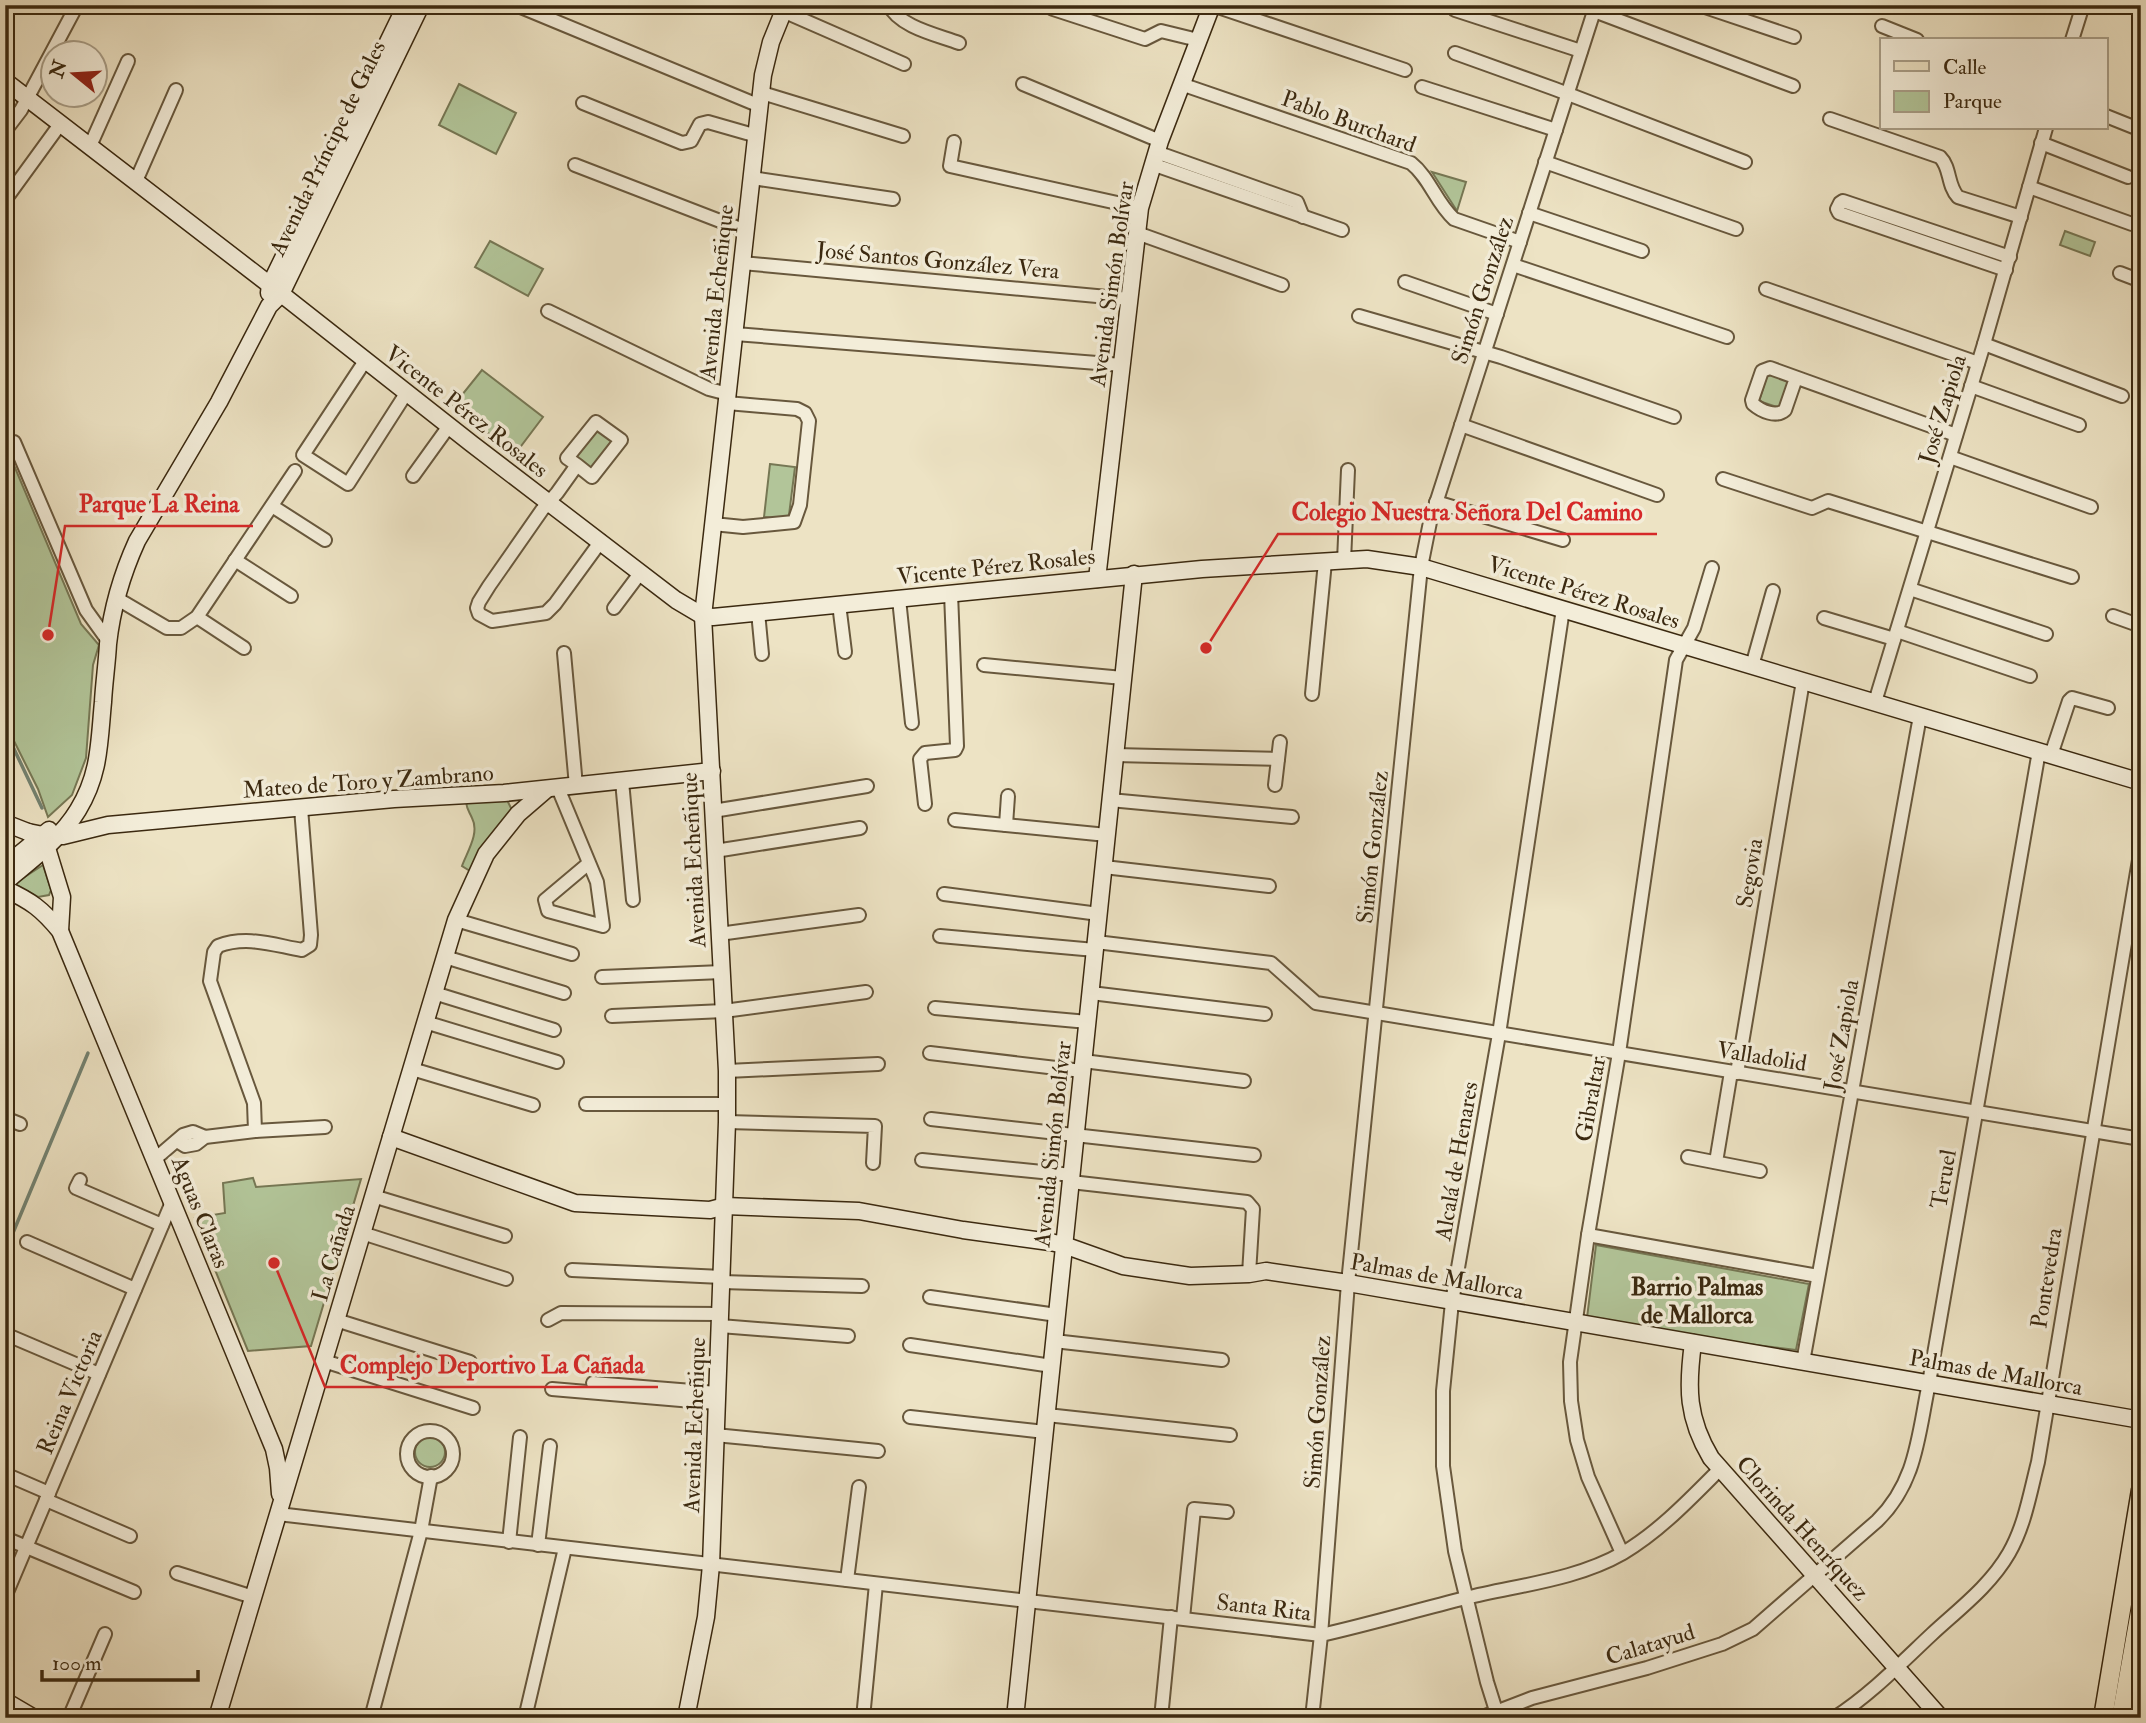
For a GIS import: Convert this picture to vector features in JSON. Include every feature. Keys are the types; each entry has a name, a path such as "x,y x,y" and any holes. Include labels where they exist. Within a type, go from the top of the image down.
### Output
{"main road":[{"path":"2103,1718 2141,1490"},
{"path":"2121,1718 2134,1679 2141,1606"}],"street":[{"path":"5,131 27,98 77,5"},
{"name":"Avenida Príncipe de Gales","path":"5,866 78,810 99,760 109,642 116,598 124,572 137,541 219,402 269,306 406,5"},
{"name":"Avenida Príncipe de Gales","path":"275,289 421,5"},
{"path":"516,5 761,99 903,136"},
{"path":"889,5 895,15 904,22 959,43"},
{"path":"1053,5 1053,9 1144,39 1161,31 1199,40"},
{"path":"1212,5 1405,70"},
{"name":"Avenida Simón Bolívar","path":"1097,579 1140,208 1156,152 1212,5"},
{"path":"1699,5 1794,37"},
{"path":"2073,38 2082,5"},
{"path":"780,7 904,64"},
{"name":"Avenida Echeñique","path":"686,1718 706,1617 711,1565 727,1104 703,616 761,99 767,58 780,7"},
{"path":"1595,8 1793,86"},
{"name":"Simón González","path":"1312,1718 1321,1635 1348,1283 1421,567 1436,502 1595,8"},
{"path":"1455,10 1581,51"},
{"path":"1882,26 1912,38"},
{"path":"1455,53 1745,162"},
{"path":"90,146 128,61"},
{"name":"Vicente Pérez Rosales","path":"5,81 676,600 703,616 1134,574 1367,559 1421,567 2141,782"},
{"path":"1023,84 1156,152 1303,217 1342,230"},
{"name":"Pablo Burchard","path":"1181,85 1411,163 1420,170 1454,219 1520,242"},
{"path":"1422,87 1556,130"},
{"path":"136,181 176,90"},
{"path":"583,103 682,143 691,141 700,124 708,122 757,136"},
{"path":"2108,117 2141,130"},
{"path":"1830,119 1940,157 1945,163 1951,190 1958,197 2021,217"},
{"path":"5,200 61,124"},
{"name":"José Zapiola","path":"1875,702 1984,344 2045,130"},
{"path":"954,142 950,166 1140,208"},
{"path":"2041,143 2128,177"},
{"path":"1545,162 1736,229"},
{"path":"575,165 746,231"},
{"path":"752,178 893,199"},
{"path":"2029,187 2132,224"},
{"path":"1843,201 2008,263 1839,213 1837,209 1843,201"},
{"path":"1529,213 1642,251"},
{"path":"1137,233 1282,285"},
{"name":"José Santos González Vera","path":"743,263 1129,299"},
{"path":"1513,265 1727,337"},
{"path":"2120,273 2141,281"},
{"path":"1405,282 1497,314"},
{"path":"1766,289 1978,363"},
{"path":"548,311 727,399 797,409 805,413 809,421 800,505 794,522 743,527 713,524"},
{"path":"1359,316 1484,352 1674,417"},
{"path":"734,334 1122,365"},
{"path":"1984,344 2122,396"},
{"path":"365,361 303,455 348,484 407,392"},
{"path":"1796,378 1956,435"},
{"path":"1971,386 2079,425"},
{"path":"596,422 621,440 592,477 577,466 567,458 596,422"},
{"path":"1461,425 1657,495"},
{"path":"413,476 449,426"},
{"path":"14,442 86,610 109,642"},
{"path":"1950,457 2091,507"},
{"path":"577,466 479,601 479,614 492,621 546,613 601,541"},
{"path":"1344,561 1348,470"},
{"path":"116,598 167,628 181,628 197,617 295,471"},
{"path":"1723,479 1812,508 1828,501 2071,576"},
{"path":"1436,502 1563,540"},
{"path":"272,506 325,540"},
{"path":"235,560 291,596"},
{"path":"1312,694 1325,562"},
{"name":"Gibraltar","path":"1622,1553 1588,1478 1577,1440 1570,1382 1572,1342 1619,1053 1676,660 1695,628 1712,568"},
{"path":"614,608 641,572"},
{"name":"Avenida Simón Bolívar","path":"1015,1718 1134,574"},
{"path":"1910,589 2046,634"},
{"path":"1752,666 1773,591"},
{"path":"925,804 920,759 922,754 950,752 957,746 951,593"},
{"path":"899,599 912,723"},
{"path":"838,604 845,652"},
{"name":"Alcalá de Henares","path":"1497,1714 1465,1598 1445,1492 1442,1453 1443,1391 1452,1302 1499,1034 1563,609"},
{"path":"758,612 762,654"},
{"path":"2113,616 2141,626"},
{"path":"197,617 244,648"},
{"path":"1824,618 1896,635 2030,676"},
{"path":"564,653 576,786"},
{"path":"984,665 1123,678"},
{"name":"Segovia","path":"1716,1162 1803,681"},
{"name":"Teruel","path":"1814,1576 1895,1502 1911,1468 2045,753 2072,698 2108,708"},
{"name":"Avenida Príncipe de Gales","path":"5,879 10,878 76,794 90,759 103,701"},
{"name":"José Zapiola","path":"1803,1362 1920,716"},
{"path":"1275,785 1280,742"},
{"path":"1115,755 1278,759"},
{"name":"Mateo de Toro y Zambrano","path":"43,838 97,827 394,799 522,792 712,771"},
{"path":"622,781 633,900"},
{"path":"713,811 867,786"},
{"path":"552,788 589,863 597,882 603,926 548,911 545,900 589,863"},
{"name":"La Cañada","path":"217,1718 456,919 486,854 518,814 552,788"},
{"name":"La Cañada","path":"518,814 522,792"},
{"path":"1006,825 1008,796"},
{"path":"1111,800 1292,817"},
{"path":"255,1131 254,1103 210,981 214,952 218,946 246,940 302,950 310,945 301,807"},
{"path":"78,810 79,818 97,827"},
{"path":"955,820 1107,835"},
{"path":"5,823 43,838"},
{"path":"715,851 860,828"},
{"name":"Aguas Claras","path":"43,838 62,897 60,932"},
{"name":"Pontevedra","path":"1834,1718 1849,1709 1986,1584 2009,1553 2026,1513 2038,1462 2141,848"},
{"path":"1104,867 1269,886"},
{"name":"Aguas Claras","path":"5,889 35,904 46,913 60,932 274,1449 280,1485 278,1514"},
{"path":"944,894 1099,914"},
{"path":"35,904 62,897"},
{"path":"719,934 859,915"},
{"path":"456,919 572,954"},
{"name":"Valladolid","path":"940,936 1095,946 1271,963 1316,1003 2141,1139"},
{"path":"445,957 564,993"},
{"path":"602,977 722,972"},
{"path":"612,1016 724,1011 866,992"},
{"path":"434,993 554,1030"},
{"path":"1091,993 1265,1014"},
{"path":"935,1008 1087,1022"},
{"path":"425,1023 557,1062"},
{"path":"930,1053 1244,1081"},
{"path":"727,1071 878,1063"},
{"path":"412,1069 533,1105"},
{"path":"586,1104 727,1104"},
{"path":"5,1118 20,1124"},
{"path":"931,1119 1254,1155"},
{"path":"726,1122 875,1126 873,1163"},
{"path":"155,1159 177,1141 185,1146 196,1144 209,1136 325,1127"},
{"name":"Palmas de Mallorca","path":"391,1137 558,1196 711,1200 725,1206 859,1211 1064,1245 1123,1266 1191,1276 1266,1271 1348,1283 2141,1419"},
{"path":"1688,1157 1760,1171"},
{"path":"922,1160 1247,1202 1253,1209 1249,1274"},
{"path":"80,1180 76,1188 162,1225"},
{"path":"373,1196 505,1236"},
{"name":"Reina Victoria","path":"5,1597 172,1202"},
{"path":"362,1233 506,1279"},
{"path":"1588,1235 1818,1276"},
{"path":"27,1242 135,1289"},
{"path":"572,1270 862,1286"},
{"path":"930,1297 1057,1315"},
{"path":"548,1320 561,1313 721,1320 848,1336"},
{"path":"336,1320 470,1362"},
{"path":"5,1334 99,1374"},
{"path":"1054,1341 1222,1360"},
{"name":"Clorinda Henríquez","path":"1693,1343 1689,1387 1691,1412 1704,1446 1720,1469 1941,1718"},
{"path":"910,1345 1052,1366"},
{"path":"324,1361 473,1408"},
{"path":"593,1383 717,1398"},
{"path":"552,1389 717,1398"},
{"path":"911,1418 1230,1435"},
{"path":"715,1435 878,1451"},
{"path":"509,1542 520,1437"},
{"path":"274,1449 288,1452 299,1445"},
{"path":"538,1545 550,1446"},
{"name":"Santa Rita","path":"278,1514 1321,1635 1576,1572 1622,1553 1664,1523 1720,1469"},
{"path":"5,1474 130,1536"},
{"path":"370,1718 421,1531 431,1476"},
{"path":"847,1580 859,1487"},
{"path":"1161,1718 1194,1509 1227,1511"},
{"path":"5,1538 134,1592"},
{"path":"525,1718 565,1548"},
{"path":"177,1573 253,1597"},
{"name":"Calatayud","path":"1480,1718 1497,1714 1532,1698 1647,1668 1722,1644 1753,1629 1814,1576"},
{"path":"863,1718 876,1584"},
{"path":"69,1718 105,1634"},
{"path":"5,1701 34,1718"}],"green space":[{"path":"459,84 516,113 496,154 439,125"},
{"path":"1432,172 1466,182 1457,211"},
{"path":"2065,231 2095,242 2090,256 2060,245"},
{"path":"490,241 543,269 528,296 475,267"},
{"path":"482,370 543,417 515,454 453,406"},
{"path":"1768,373 1790,380 1780,408 1759,401"},
{"path":"597,427 614,440 592,469 575,456"},
{"path":"5,444 81,624 99,645 93,665 86,758 72,795 48,817 38,789 5,723"},
{"path":"770,464 795,467 789,515 784,519 764,517"},
{"path":"507,800 512,817 470,871 462,866 475,830 466,802"},
{"path":"43,865 51,890 49,895 38,897 14,884"},
{"path":"253,1178 256,1187 361,1179 311,1346 248,1351 209,1255 207,1236 202,1236 195,1218 225,1213 223,1183"},
{"path":"1596,1245 1809,1284 1796,1350 1693,1337 1587,1318"},
{"path":"430,1437 436,1438 444,1446 444,1458 436,1466 430,1467 424,1466 416,1458 415,1452 416,1446 424,1438"}],"waterway":[{"path":"5,730 42,808"},
{"path":"5,1252 88,1053"}],"place":[{"name":"Parque La Reina","path":"48,635"},
{"name":"Colegio Nuestra Señora Del Camino","path":"1206,648"},
{"name":"Complejo Deportivo La Cañada","path":"274,1263"}],"district":[{"name":"Barrio Palmas de Mallorca","path":"1697,1301"}]}
